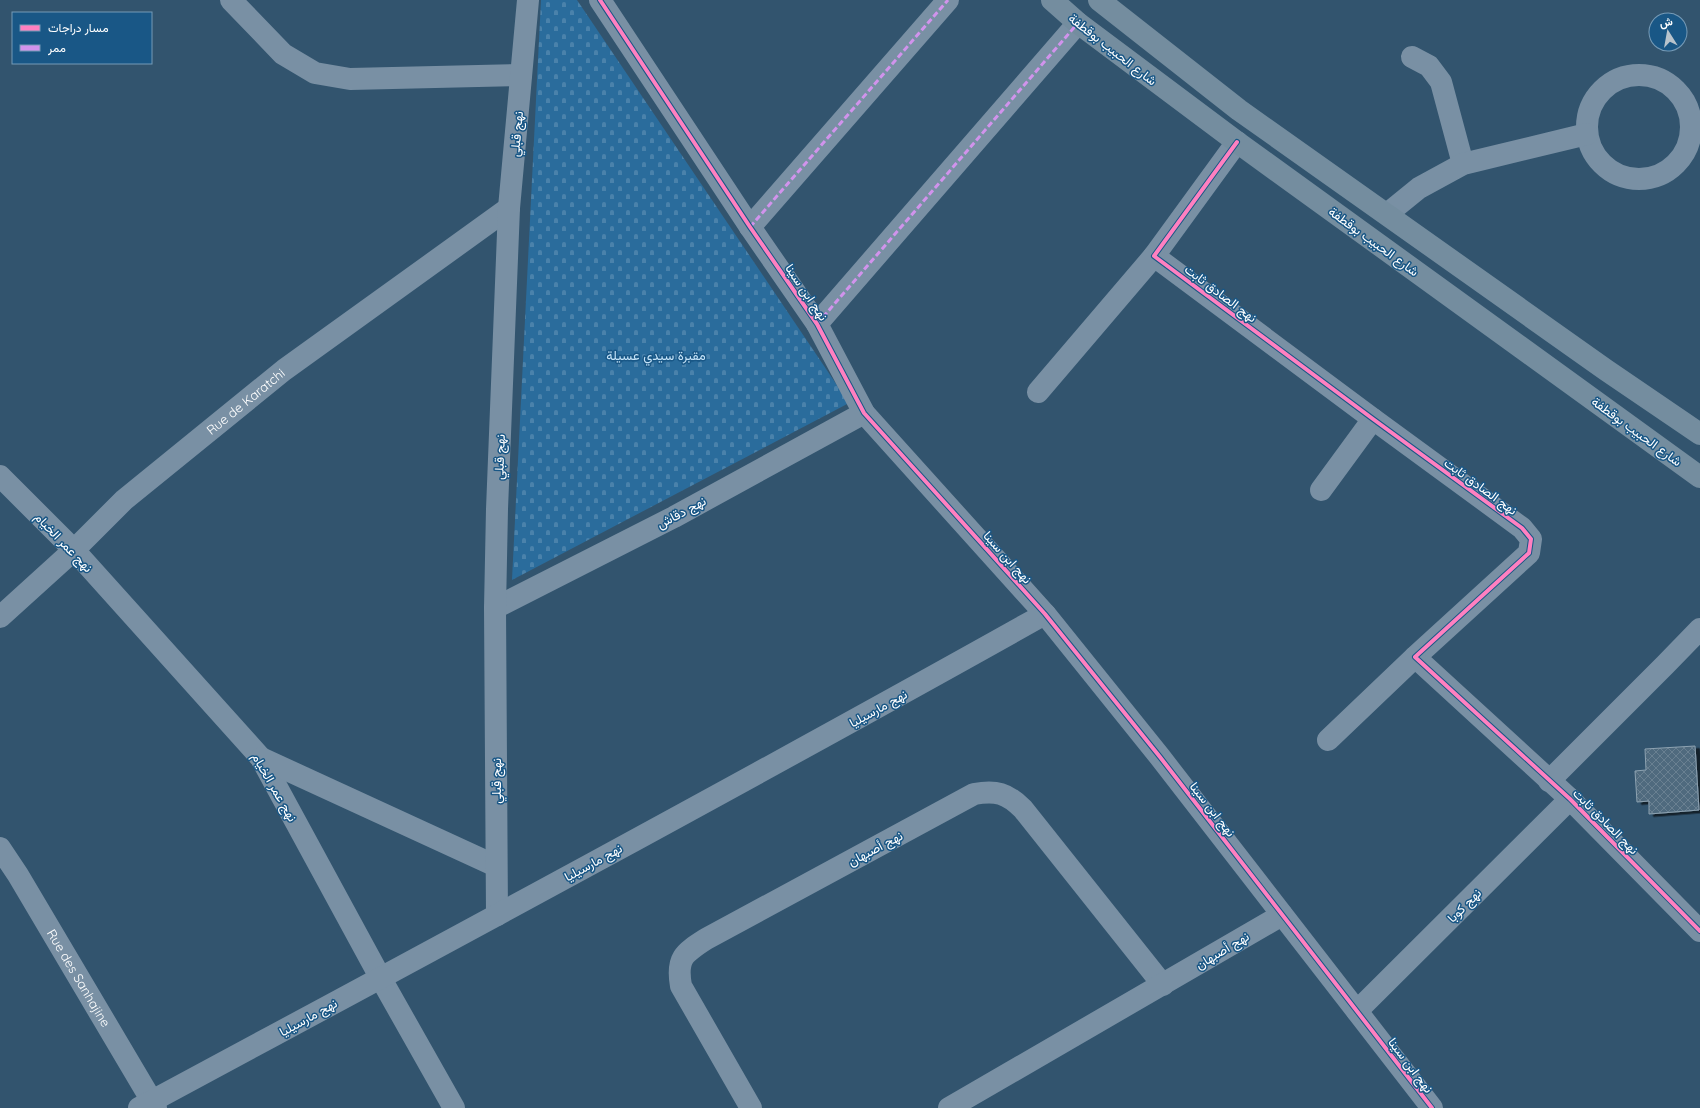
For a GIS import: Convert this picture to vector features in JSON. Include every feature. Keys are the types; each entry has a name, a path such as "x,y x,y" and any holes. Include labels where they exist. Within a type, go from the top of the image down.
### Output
{"main road":[{"name":"شارع الحبيب بوقطفة","path":"1052,0 1078,23 1238,142 1700,477"},
{"path":"1099,0 1238,110 1606,370 1700,434"}],"street":[{"path":"231,0 282,54 315,73 350,79 522,76"},
{"name":"نهج قبلي","path":"497,915 495,608 497,509 509,208 528,0"},
{"name":"نهج ابن سينا","path":"600,0 750,228 817,324 864,413 1045,614 1160,757 1432,1108"},
{"path":"750,228 948,0"},
{"path":"817,324 1078,23"},
{"path":"1412,57 1429,66 1441,82 1463,164"},
{"path":"1632,75 1651,76 1660,79 1676,89 1687,103 1695,145 1677,164 1664,174 1647,179 1631,179 1614,173 1595,157 1587,134 1589,111 1598,94 1612,82 1632,75"},
{"path":"1387,214 1419,188 1463,164 1587,134"},
{"path":"1038,392 1154,256 1238,142"},
{"name":"Rue de Karatchi","path":"0,617 74,550 124,500 284,370 509,208"},
{"name":"نهج الصادق ثابت","path":"1154,256 1373,420 1522,528 1531,539 1529,553 1415,657 1328,740"},
{"name":"نهج دقاش","path":"495,608 674,517 864,413"},
{"path":"1321,490 1373,420"},
{"name":"نهج عمر الخيام","path":"0,476 74,550 261,758 380,977 454,1108"},
{"name":"نهج مارسيليا","path":"149,1106 380,977 884,705 1045,614"},
{"path":"1549,780 1665,666 1700,628"},
{"name":"نهج الصادق ثابت","path":"1415,657 1570,799 1700,931"},
{"path":"261,758 496,866"},
{"name":"نهج أصبهان","path":"751,1108 681,986 678,972 681,959 690,949 706,939 974,794 987,792 1000,793 1014,799 1024,809 1163,985"},
{"name":"نهج كوبا","path":"1357,1011 1570,799"},
{"name":"Rue des Sanhajine","path":"0,848 149,1106"},
{"name":"نهج أصبهان","path":"949,1108 1163,985 1282,914"}],"green space":[{"name":"مقبرة سيدي عسيلة","path":"541,0 577,0 849,403 512,580"}],"building":[{"path":"1695,746 1699,810 1649,814 1649,801 1637,802 1635,771 1646,770 1645,749"}],"marked path":[{"path":"750,227 948,0"},
{"path":"817,324 1078,23"}],"cycle path":[{"path":"600,0 750,227 817,324 864,413 1045,614 1160,757 1432,1108"},
{"path":"1237,142 1154,256 1522,528 1531,539 1529,553 1415,657 1570,799 1700,931"}]}
